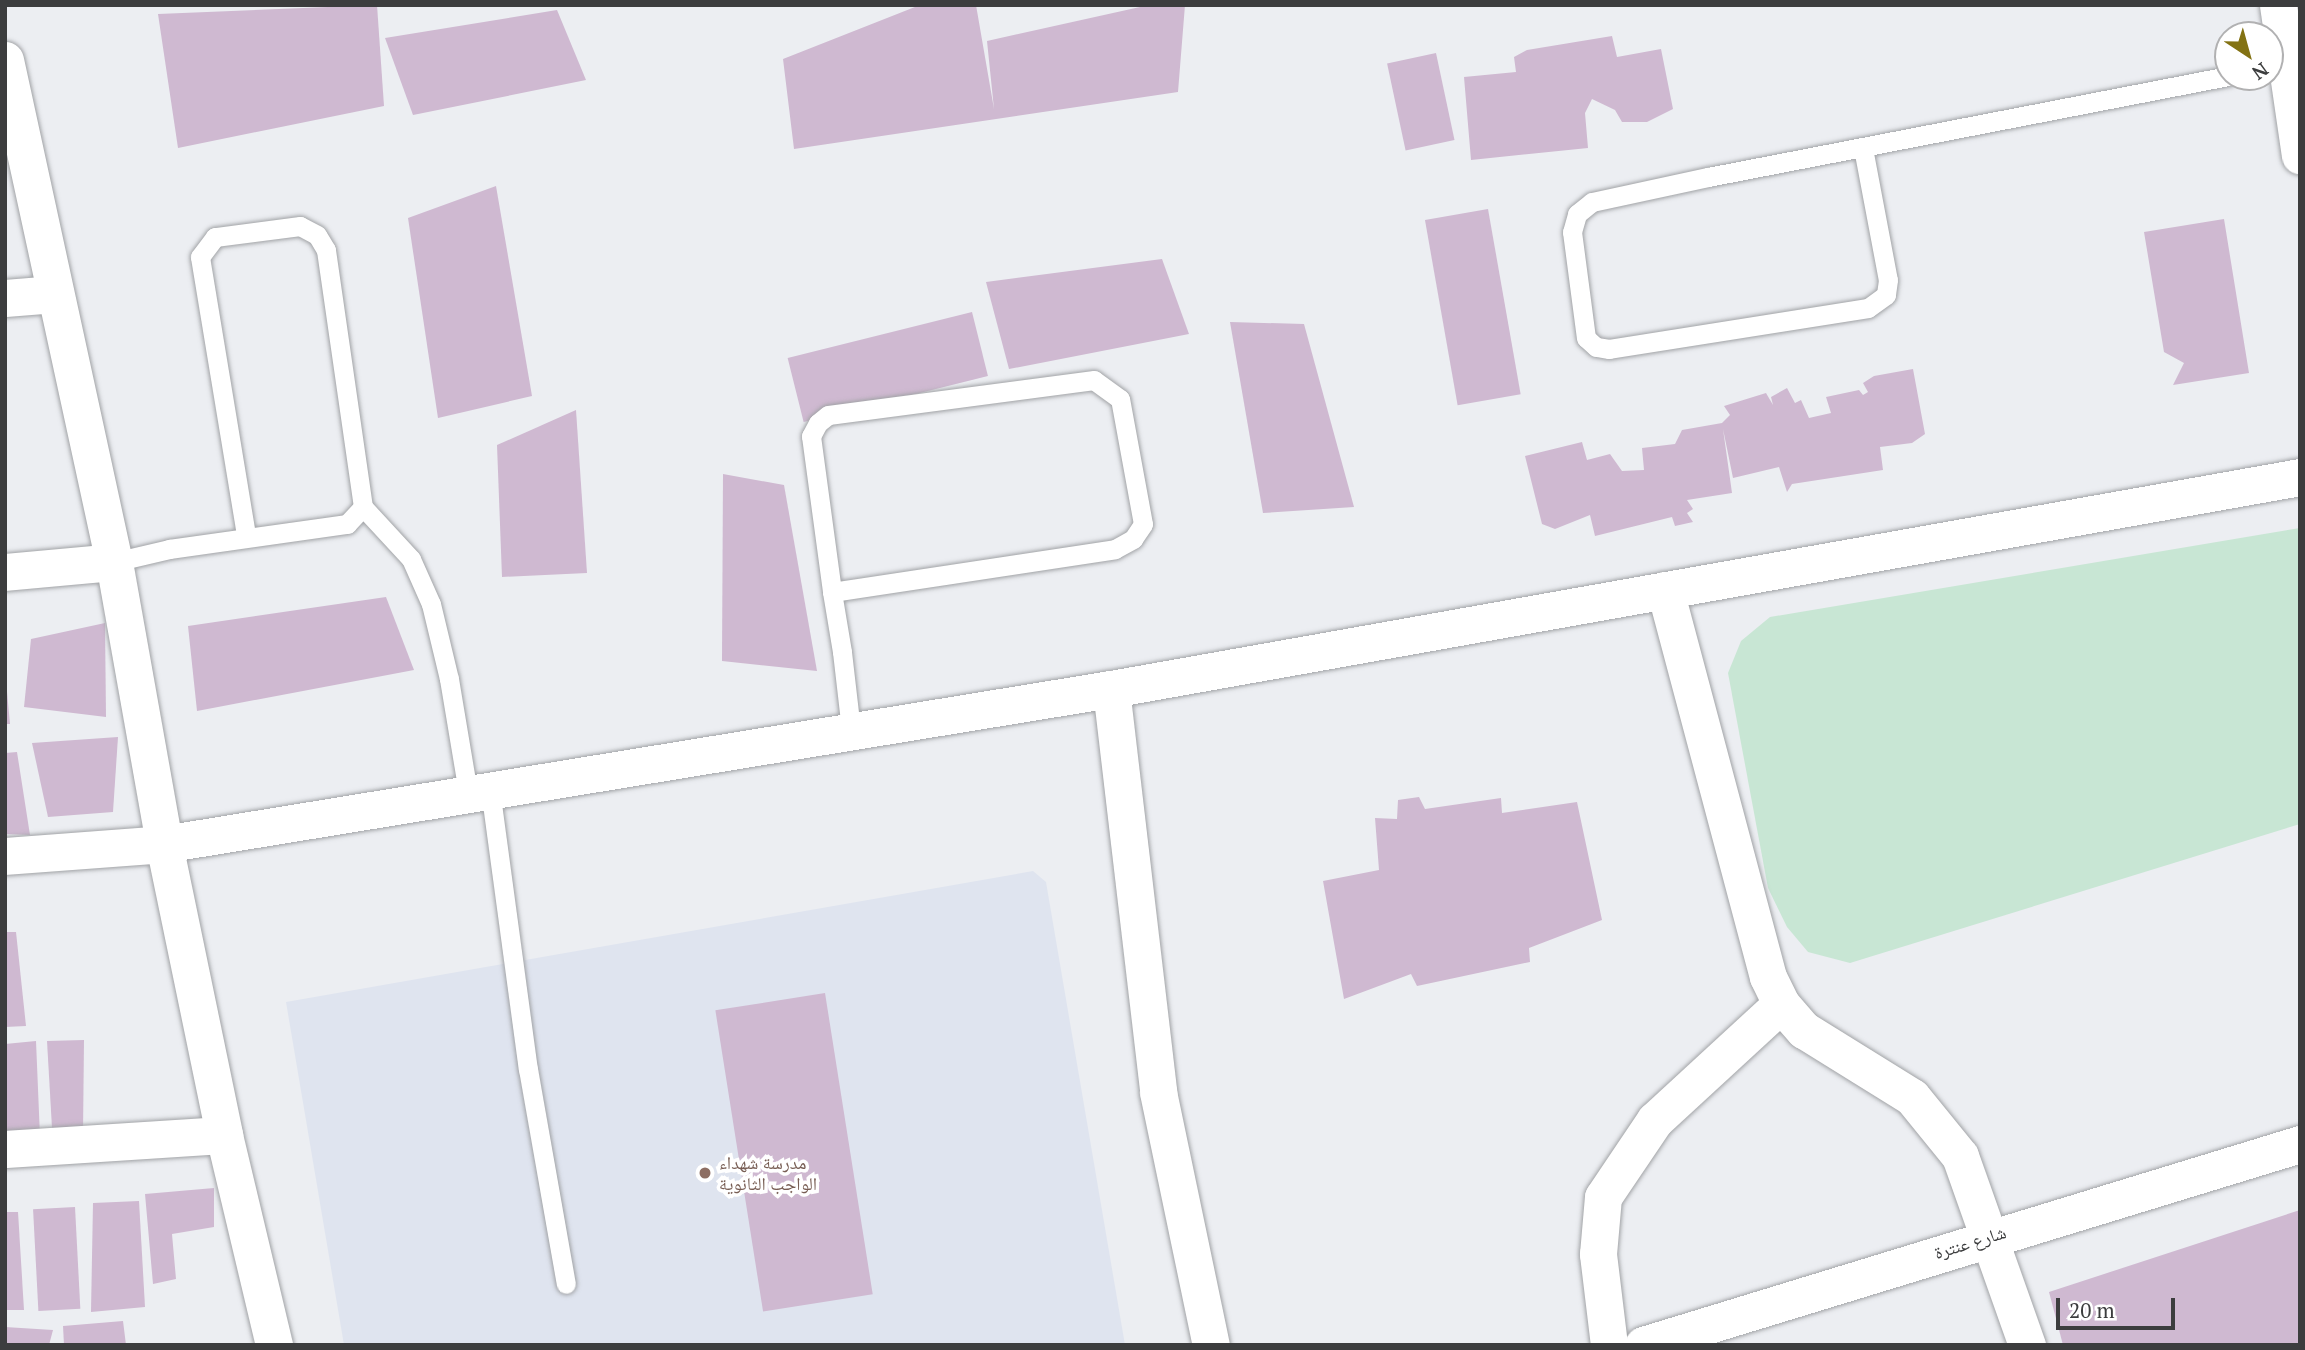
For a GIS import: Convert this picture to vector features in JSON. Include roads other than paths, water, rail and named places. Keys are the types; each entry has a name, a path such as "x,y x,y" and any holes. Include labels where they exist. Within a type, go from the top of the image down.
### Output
{"street":[{"path":"5,60 114,562 164,844 224,1135 274,1345"},
{"path":"2284,90 2300,155"},
{"path":"5,298 55,294"},
{"path":"5,856 164,844 479,790 1111,689 2300,477"},
{"path":"5,572 114,562"},
{"path":"1665,590 1768,977 1781,1004 1804,1030 1912,1097 1960,1156 1991,1235 2027,1345"},
{"path":"1111,689 1158,1091 1211,1345"},
{"path":"1609,1345 1598,1254 1603,1197 1655,1120 1781,1004"},
{"path":"5,1149 224,1135"},
{"name":"شارع عنترة","path":"1643,1345 1991,1235 2300,1144"}],"lane":[{"path":"1863,148 1888,280 1886,295 1868,308 1609,349 1596,347 1586,338 1572,232 1577,214 1592,202 1863,148 2214,79"},
{"path":"246,536 201,257 215,237 300,226 317,235 326,250 363,507 411,559 431,604 479,790 566,1284"},
{"path":"832,592 1115,549 1133,539 1143,524 1120,399 1094,380 828,415 811,436 832,592 851,730"},
{"path":"114,562 246,536 347,524 363,507"}],"place":[{"name":"مدرسة شهداء الواجب الثانوية","path":"705,1173"}]}
